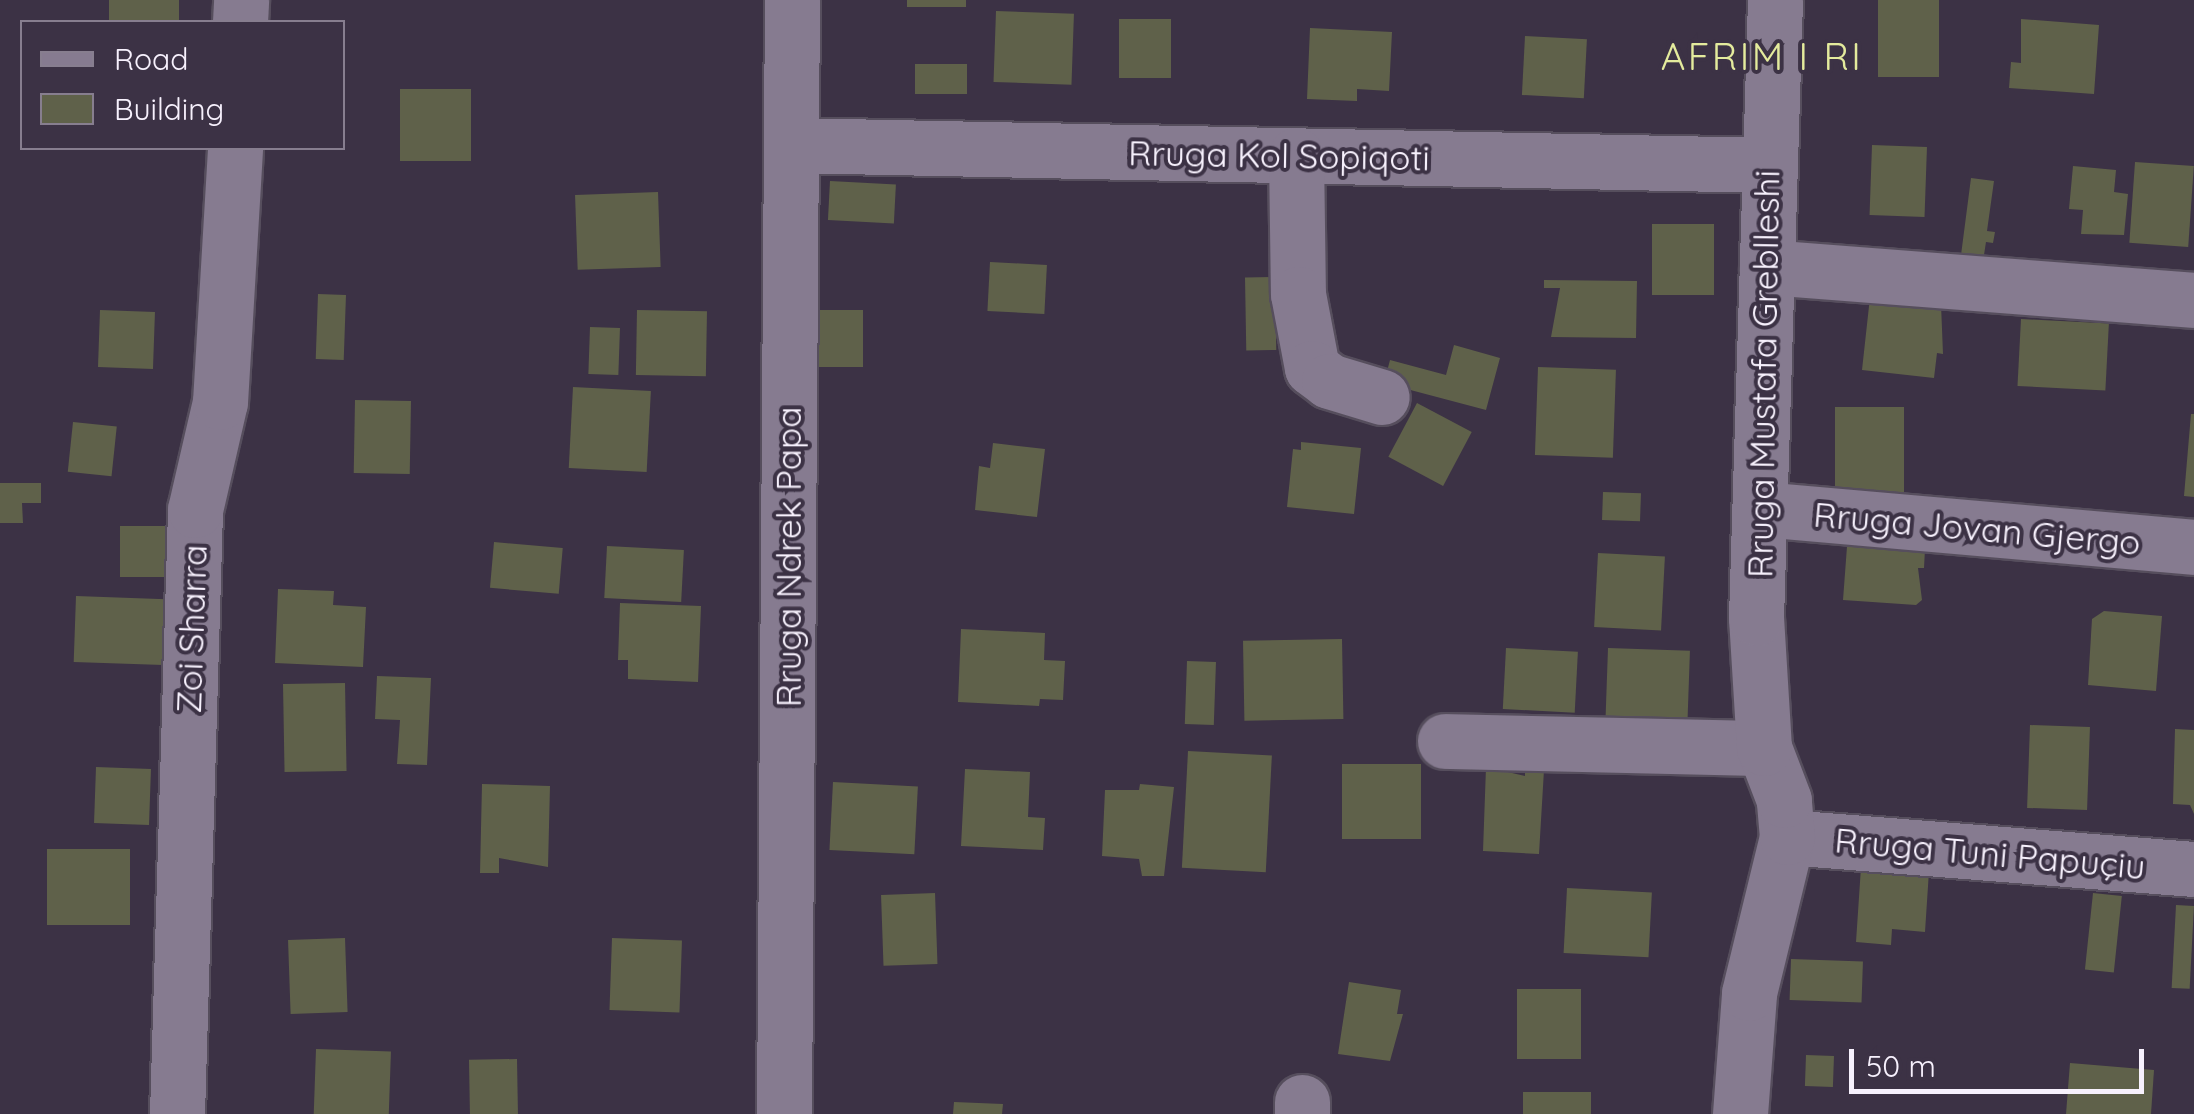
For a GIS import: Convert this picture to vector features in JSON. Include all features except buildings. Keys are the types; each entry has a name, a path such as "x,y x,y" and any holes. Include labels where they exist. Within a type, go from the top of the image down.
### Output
{"street":[{"name":"Rruga Ndrek Papa","path":"784,1114 792,0"},
{"name":"Rruga Mustafa Greblleshi","path":"1740,1114 1749,993 1787,837 1784,800 1764,748 1756,636 1775,0"},
{"name":"Rruga Kol Sopiqoti","path":"791,145 1768,165"},
{"name":"Zoi Sharra","path":"177,1114 195,510 220,402 235,150"},
{"path":"1296,156 1298,294 1312,368 1329,382 1382,397"},
{"path":"1768,266 2194,300"},
{"name":"Rruga Jovan Gjergo","path":"1761,509 2194,547"},
{"path":"1445,741 1764,748"},
{"name":"Rruga Tuni Papuçiu","path":"1787,837 2194,869"}],"district":[{"name":"AFRIM I RI","path":"1762,57"}]}
